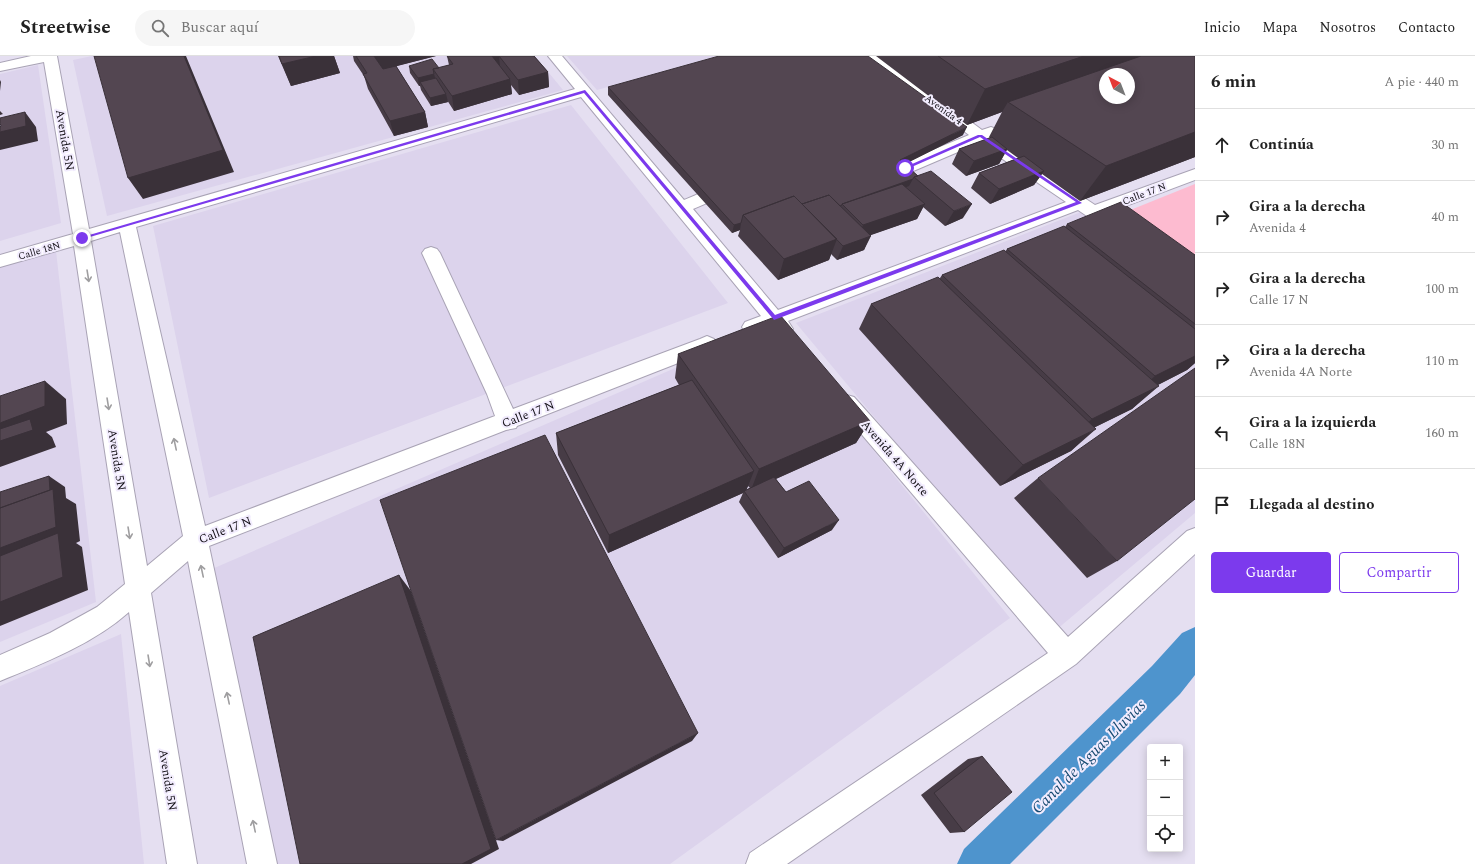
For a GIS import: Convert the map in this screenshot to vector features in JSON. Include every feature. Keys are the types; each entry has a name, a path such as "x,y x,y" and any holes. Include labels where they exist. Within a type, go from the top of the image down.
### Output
{"street":[{"path":"0,67 50,56"},
{"name":"Avenida 5N","path":"50,56 82,238 182,864"},
{"path":"555,56 795,342"},
{"name":"Avenida 4","path":"872,56 980,136 1132,239"},
{"name":"Calle 18N","path":"0,261 585,91"},
{"path":"905,168 1002,128"},
{"name":"Calle 17 N","path":"0,668 59,642 106,616 196,540 508,422 774,318 1087,208 1195,174"},
{"path":"681,208 711,194 736,175"},
{"path":"127,224 196,540 262,864"},
{"path":"431,253 497,394 508,422"},
{"name":"Avenida 4A Norte","path":"837,390 1067,656"},
{"path":"761,864 1067,656 1195,539"}],"shaded area":[{"path":"92,56 535,56 563,90 107,216 73,60"},
{"path":"567,56 718,56 597,90"},
{"path":"38,65 61,223 0,241 0,74"},
{"path":"571,105 728,303 209,498 153,226"},
{"path":"1195,184 1195,278 1113,217"},
{"path":"1086,210 1195,292 1195,513 1056,630 1025,598 796,323"},
{"path":"56,251 96,602 0,642 0,267"},
{"path":"772,326 1010,618 670,864 272,864 212,569"},
{"path":"121,634 144,864 0,864 0,686"}],"building":[{"path":"94,56 184,56 223,150 128,178"},
{"path":"279,56 316,56 282,64"},
{"path":"356,56 374,56 383,69 396,66 425,112 390,121 363,74 367,73"},
{"path":"447,56 492,56 510,79 452,96 433,69 453,64"},
{"path":"499,56 534,56 548,72 518,80"},
{"path":"719,56 868,56 967,127 900,160 918,176 914,177 913,179 840,206 829,195 802,204 794,196 743,215 741,223 734,225 608,87"},
{"path":"938,56 1084,56 985,89"},
{"path":"1141,56 1195,56 1195,132 1106,166 1008,102 1099,71 1099,104 1135,104 1135,68 1106,68"},
{"path":"432,59 439,68 433,69 434,74 418,78 409,66"},
{"path":"436,78 446,94 430,98 420,82"},
{"path":"25,112 26,126 0,132 0,118"},
{"path":"992,137 1007,149 974,161 959,149"},
{"path":"1024,156 1044,171 999,189 979,173"},
{"path":"931,171 972,204 954,211 914,177"},
{"path":"902,184 925,204 863,225 842,204"},
{"path":"829,195 871,236 843,246 802,204"},
{"path":"794,196 837,239 784,259 743,215"},
{"path":"1121,202 1195,255 1195,324 1067,224"},
{"path":"1064,226 1195,329 1195,356 1155,376 1007,249"},
{"path":"1004,250 1159,386 1092,419 942,275"},
{"path":"938,277 1096,429 1023,465 871,304"},
{"path":"780,315 870,421 759,469 678,354"},
{"path":"1195,368 1195,499 1117,561 1038,478"},
{"path":"692,380 754,471 609,535 556,433"},
{"path":"45,381 45,406 0,423 0,396"},
{"path":"30,419 33,430 0,441 0,429"},
{"path":"545,435 698,733 496,840 380,500"},
{"path":"49,476 50,490 0,508 0,492"},
{"path":"774,477 786,492 809,481 839,520 784,548 744,491"},
{"path":"53,489 56,527 0,548 0,508"},
{"path":"58,533 63,577 0,602 0,556"},
{"path":"399,575 491,849 462,864 300,864 253,637"},
{"path":"982,756 1012,792 964,832 934,793"}],"waterway":[{"name":"Canal de Aguas Lluvias","path":"979,864 1166,680 1195,646"}],"route":[{"path":"82,238 585,91 774,318 1080,203 980,136 905,168"}]}
